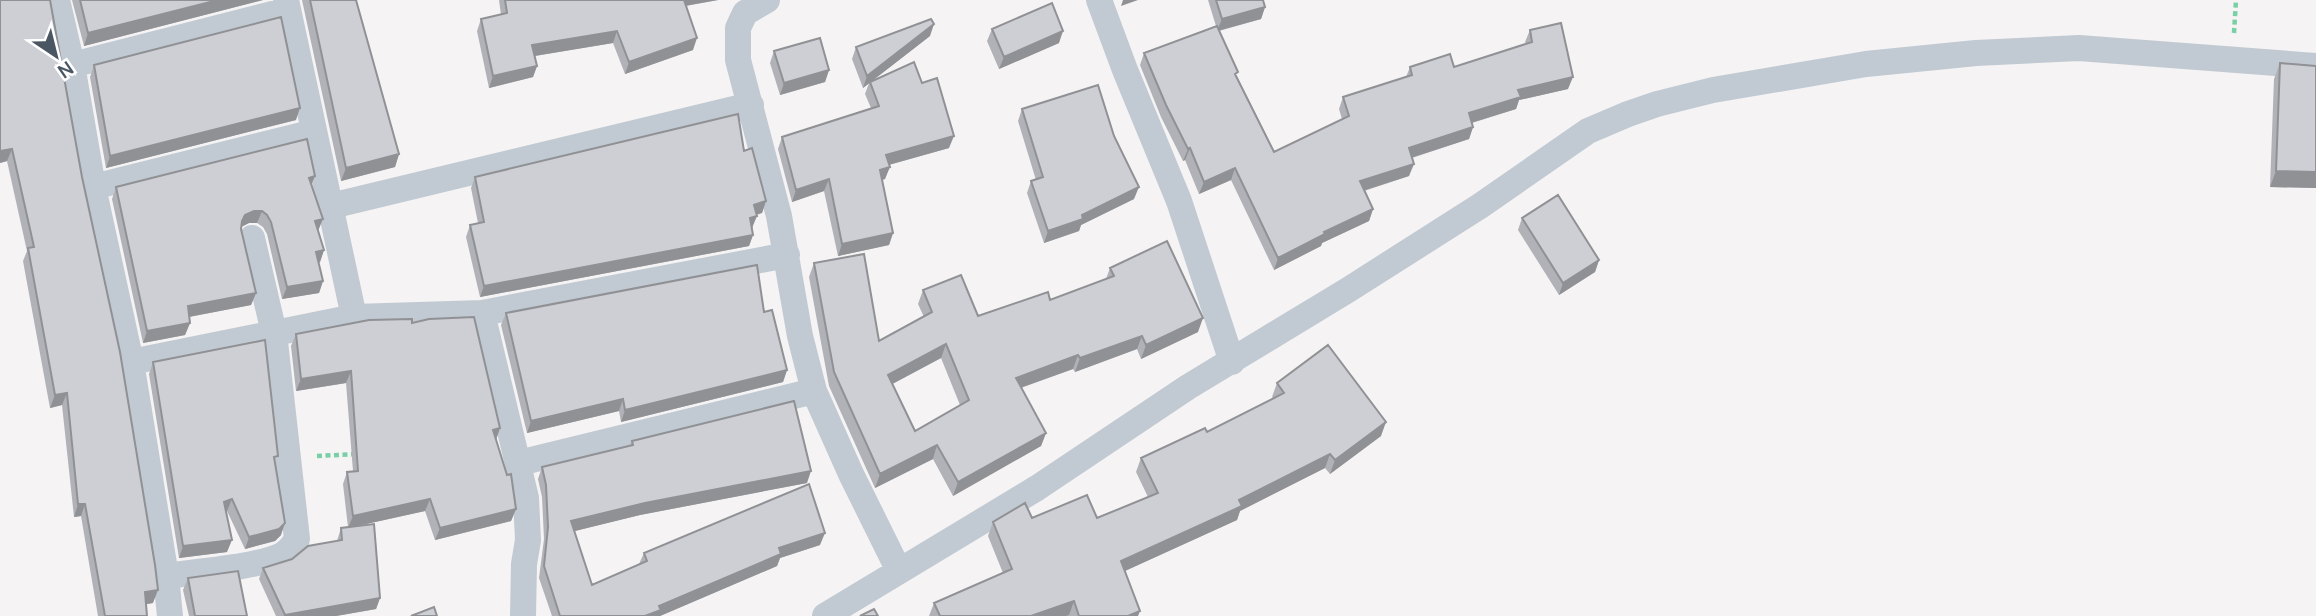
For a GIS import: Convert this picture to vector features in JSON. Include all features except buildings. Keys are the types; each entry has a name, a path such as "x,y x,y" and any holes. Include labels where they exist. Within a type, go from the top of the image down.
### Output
{"street":[{"path":"57,0 72,65 93,187 131,362 166,576 170,616"},
{"path":"767,0 745,13 738,28 738,60 787,255 798,326 814,391 851,474 900,571"},
{"path":"1099,0 1179,201 1232,362"},
{"path":"72,65 287,5 355,317"},
{"path":"825,616 1037,488 1188,387 1480,206 1588,131 1657,104 1713,90 1866,64 1976,53 2079,48 2316,66"},
{"path":"331,206 751,105"},
{"path":"93,187 314,132"},
{"path":"166,576 264,561 284,554 297,539 274,333 252,237"},
{"path":"131,362 355,317 482,313 787,255"},
{"path":"482,313 519,463 528,522 523,616"},
{"path":"519,463 814,391"}],"path":[{"path":"287,457 368,454"}]}
